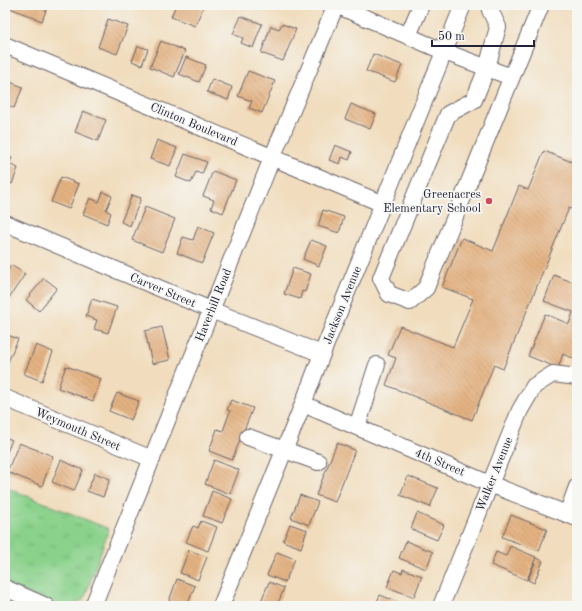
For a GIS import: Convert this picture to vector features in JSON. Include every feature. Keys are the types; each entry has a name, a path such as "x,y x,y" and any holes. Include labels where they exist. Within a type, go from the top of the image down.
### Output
{"street":[{"path":"336,5 445,52 511,77"},
{"name":"Haverhill Road","path":"93,606 272,158 336,5"},
{"path":"408,36 421,5"},
{"name":"Jackson Avenue","path":"221,606 304,404 322,354 463,5"},
{"path":"491,5 490,10 498,27 487,68 474,100 448,114 381,278 389,294 410,302 426,288 541,5"},
{"name":"Clinton Boulevard","path":"5,45 383,204"},
{"name":"Carver Street","path":"5,223 211,310 322,354"},
{"path":"357,427 377,365"},
{"name":"Walker Avenue","path":"440,606 520,410 534,386 552,374 577,377"},
{"name":"Weymouth Street","path":"5,398 152,459"},
{"name":"4th Street","path":"304,404 490,484 572,516"},
{"path":"248,437 318,462"},
{"path":"572,516 577,487"},
{"path":"5,588 37,604"}],"green space":[{"path":"5,487 109,529 84,599 71,606 55,606 5,583"}],"building":[{"path":"5,5 48,5 42,21"},
{"path":"176,5 204,5 195,26 171,17"},
{"path":"241,16 262,24 253,48 241,43 243,38 233,34"},
{"path":"108,19 128,26 117,54 98,47"},
{"path":"282,24 296,29 283,61 261,53 271,26 279,29"},
{"path":"161,41 185,51 174,77 150,67"},
{"path":"138,46 148,49 142,65 132,61"},
{"path":"373,54 402,65 395,82 366,71"},
{"path":"186,57 206,65 199,82 179,74"},
{"path":"248,71 275,81 262,113 249,108 252,101 238,96"},
{"path":"212,79 232,87 228,100 207,92"},
{"path":"5,80 23,87 14,108 5,104"},
{"path":"351,104 376,114 370,129 345,119"},
{"path":"83,111 106,120 98,141 75,132"},
{"path":"157,140 177,148 170,166 150,159"},
{"path":"335,145 352,152 349,160 342,157 340,164 329,160"},
{"path":"544,151 577,164 577,211 569,208 503,369 494,365 472,420 386,385 396,358 388,355 400,326 453,347 473,299 442,287 462,238 493,251 519,186 528,190"},
{"path":"185,154 207,162 202,174 196,172 191,183 176,177"},
{"path":"5,155 12,158 9,164 18,168 12,184 5,181"},
{"path":"213,171 236,180 223,213 211,208 214,200 203,196"},
{"path":"61,177 79,184 69,209 51,202"},
{"path":"103,192 112,196 106,210 111,213 107,224 83,214 90,198 99,202"},
{"path":"132,195 141,198 130,226 121,222"},
{"path":"145,207 175,219 162,252 132,240"},
{"path":"323,210 344,217 339,233 318,226"},
{"path":"198,226 214,233 202,263 177,253 183,237 193,240"},
{"path":"311,240 327,246 319,266 303,259"},
{"path":"11,265 25,274 9,298 5,295 5,275"},
{"path":"293,268 311,274 305,292 302,291 300,299 284,294"},
{"path":"554,275 577,284 577,318 574,326 577,327 577,360 563,354 558,368 528,356 545,314 569,324 573,312 544,301"},
{"path":"44,278 57,288 39,311 26,300"},
{"path":"92,299 117,307 108,333 94,329 97,320 86,316"},
{"path":"162,327 170,360 152,364 145,331"},
{"path":"5,334 18,339 8,362 5,361"},
{"path":"36,345 53,352 42,381 24,374"},
{"path":"66,366 101,379 93,401 58,388"},
{"path":"117,393 139,401 131,420 109,411"},
{"path":"231,400 253,408 232,460 209,451 217,429 223,431 230,411 227,410"},
{"path":"5,437 12,440 7,452 5,451"},
{"path":"19,443 53,456 42,486 7,472"},
{"path":"337,443 355,450 335,502 316,495"},
{"path":"61,460 83,470 74,491 52,482"},
{"path":"214,460 239,470 230,494 205,484"},
{"path":"95,473 110,479 103,497 87,491"},
{"path":"408,476 438,488 430,507 400,495"},
{"path":"212,491 232,499 222,523 203,516"},
{"path":"300,495 318,502 309,525 291,518"},
{"path":"417,513 444,525 437,540 411,529"},
{"path":"511,515 547,529 539,551 502,537"},
{"path":"201,521 217,527 208,551 186,542 193,526 198,528"},
{"path":"290,524 307,530 301,548 283,541"},
{"path":"406,541 433,552 426,569 399,558"},
{"path":"510,546 536,557 527,580 491,565 496,552 506,556"},
{"path":"189,550 207,557 198,580 180,573"},
{"path":"277,552 295,559 285,582 267,575"},
{"path":"537,558 543,561 534,583 528,580"},
{"path":"403,569 422,576 414,597 387,587 394,570 402,573"},
{"path":"177,579 195,586 187,606 180,606 169,601"},
{"path":"269,582 284,588 277,606 259,606"},
{"path":"380,595 408,606 375,606"}],"place":[{"name":"Greenacres Elementary School","path":"489,201"}]}
